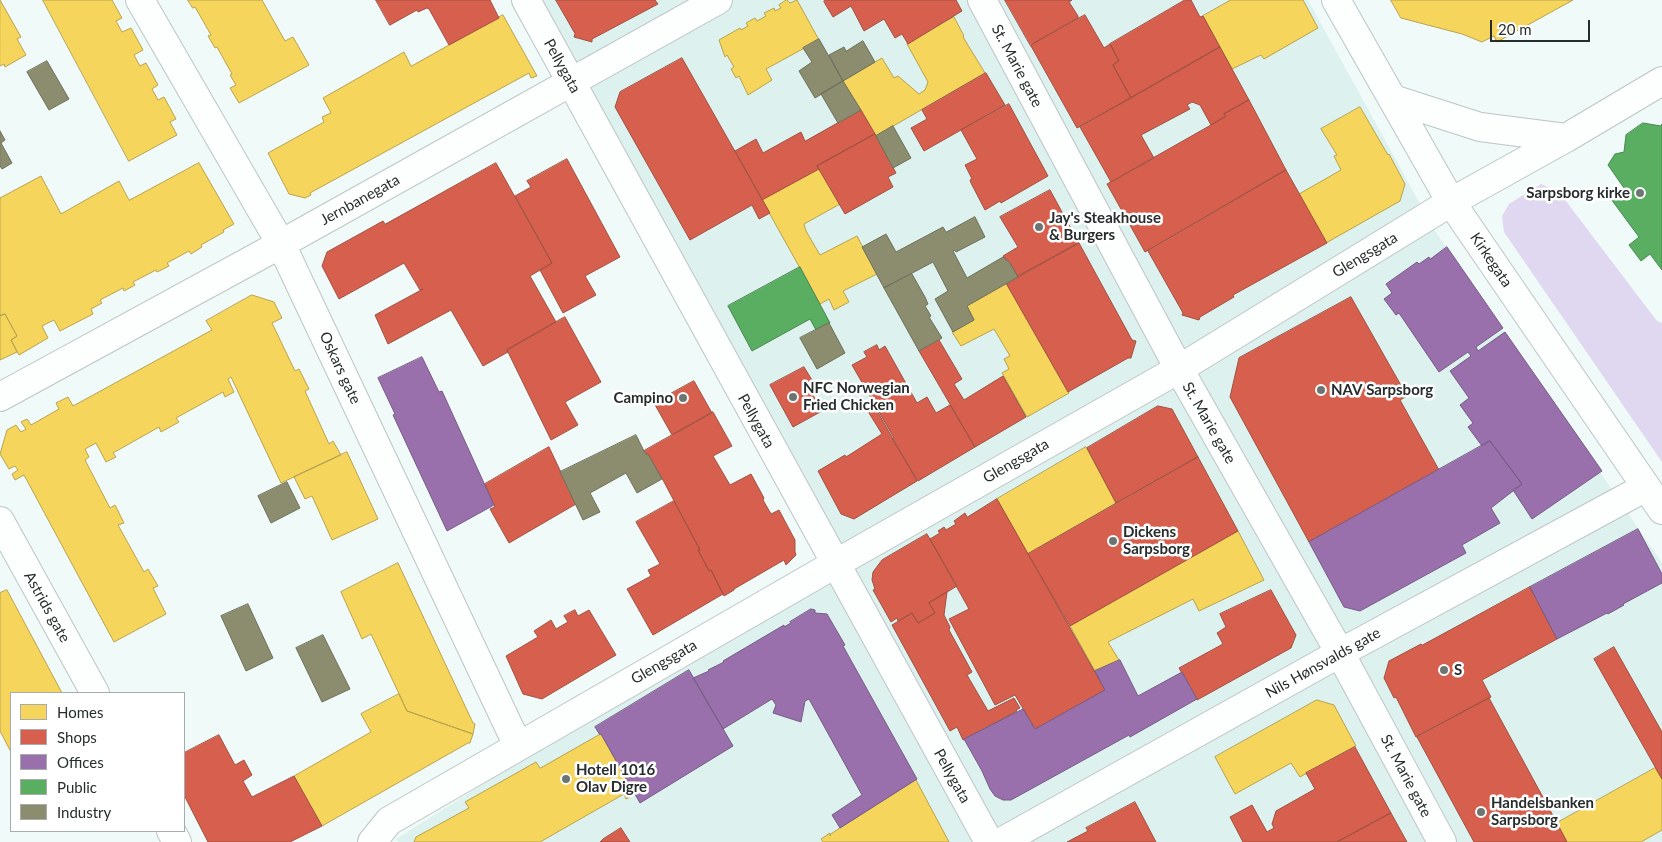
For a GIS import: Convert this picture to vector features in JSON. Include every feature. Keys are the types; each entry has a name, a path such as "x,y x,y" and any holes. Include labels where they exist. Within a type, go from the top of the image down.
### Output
{"street":[{"name":"Oskars gate","path":"140,0 282,244 518,746"},
{"name":"Pellygata","path":"526,0 834,564 989,842"},
{"name":"Jernbanegata","path":"0,397 282,244 718,0"},
{"name":"St. Marie gate","path":"982,0 1179,369 1340,654 1442,842"},
{"name":"Kirkegata","path":"1336,0 1452,202 1662,510"},
{"name":"Glengsgata","path":"372,842 389,821 834,564 1179,369 1452,202 1662,81"},
{"path":"1393,100 1480,127 1566,138"},
{"name":"Nils Hønsvalds gate","path":"1001,842 1646,487"},
{"name":"Astrids gate","path":"0,521 94,692"}],"shaded area":[{"path":"526,0 1308,0 1435,231 1662,563 1662,842 398,842 396,839 834,564"},
{"path":"1541,184 1559,192 1657,321 1662,323 1662,462 1504,232 1502,216 1509,204"}],"building: Homes":[{"path":"0,0 21,37 17,39 26,55 5,67 4,64 0,66"},
{"path":"43,0 112,0 122,18 116,21 122,32 131,28 143,50 134,55 140,66 146,63 158,85 152,89 158,100 164,97 176,119 170,122 177,135 129,161"},
{"path":"188,0 262,0 285,41 293,37 309,65 239,103 230,88 236,85 230,75 232,74 217,47 215,48 208,36 211,35 195,7 193,8"},
{"path":"787,0 790,3 797,0 819,40 766,69 772,80 748,95 739,76 736,78 731,69 734,67 727,55 725,57 719,40 740,28 741,30 748,26 746,23 755,18 757,21 766,16 764,13 774,8 775,11 781,8 779,5"},
{"path":"1231,0 1303,0 1318,28 1264,59 1261,55 1232,69 1203,16"},
{"path":"1391,0 1573,0 1497,42 1494,36 1482,42 1462,34 1401,18"},
{"path":"503,15 537,76 531,78 529,73 310,193 311,195 305,198 289,194 268,153 324,122 322,117 331,113 323,98 404,52 411,66"},
{"path":"954,17 963,37 985,73 876,136 843,81 882,58 894,78 898,76 919,94 925,90 928,82 907,44"},
{"path":"1360,107 1405,184 1400,201 1326,243 1299,194 1341,170 1334,156 1337,155 1321,129"},
{"path":"199,163 234,224 201,245 202,247 191,254 189,251 167,263 169,266 157,272 156,270 133,282 135,285 124,291 123,288 100,300 102,303 91,309 93,314 60,331 54,320 42,326 48,338 19,355 11,340 17,336 5,314 0,316 0,198 41,176 61,214 119,181 129,200"},
{"path":"819,169 840,204 804,224 806,231 820,255 857,236 877,274 843,291 849,302 834,310 829,299 820,304 762,200"},
{"path":"1006,283 1069,393 1027,417 1002,373 1009,369 1004,359 1010,356 994,329 961,346 952,332 974,320 967,306"},
{"path":"252,295 274,302 282,318 272,323 295,371 299,369 309,389 305,391 329,444 333,441 341,455 281,483 231,377 228,379 234,392 225,397 223,392 176,418 179,422 161,432 159,427 113,453 116,457 106,462 96,443 85,449 89,457 85,460 110,508 115,505 124,523 118,525 144,572 148,569 158,586 153,588 166,614 114,642 24,475 15,480 12,474 18,470 15,466 9,469 0,454 7,430 16,425 21,432 26,429 21,422 27,419 31,425 59,409 56,403 68,397 73,406 212,330 206,321"},
{"path":"5,314 17,336 11,340 17,352 0,360 0,316"},
{"path":"1086,447 1116,503 1028,554 997,499"},
{"path":"347,452 378,519 332,540 312,496 305,499 294,477"},
{"path":"1238,531 1264,580 1199,611 1193,599 1108,642 1119,660 1095,671 1070,626"},
{"path":"398,563 475,724 473,734 407,711 371,634 362,639 341,592"},
{"path":"7,590 61,692 10,692 10,750 0,731 0,593"},
{"path":"399,694 407,711 473,734 470,743 322,826 294,776 371,732 361,714"},
{"path":"1317,700 1334,705 1356,746 1300,777 1291,763 1235,794 1215,757"},
{"name":"Hotell 1016 Olav Digre","path":"601,734 634,795 626,799 624,794 540,842 414,842 416,837 469,808 465,802 536,762 540,768"},
{"path":"1655,768 1662,779 1662,830 1641,842 1567,842 1557,823"},
{"path":"916,780 949,842 823,842 821,839 830,833 830,836"}],"building: Shops":[{"path":"376,0 490,0 499,18 449,45 429,9 418,12 417,10 390,25"},
{"path":"556,0 655,0 658,4 592,39 592,42 574,37 575,34"},
{"path":"825,0 956,0 962,11 908,44 902,34 895,38 884,19 864,31 851,6 833,17 824,2"},
{"path":"1005,0 1072,0 1069,2 1078,18 1031,46"},
{"path":"1185,0 1191,0 1200,17 1203,16 1220,47 1131,98 1113,65 1119,61 1110,44"},
{"path":"1085,15 1104,48 1110,44 1119,61 1113,65 1131,98 1077,128 1031,46"},
{"path":"1220,47 1249,100 1224,114 1226,116 1211,125 1200,105 1192,102 1187,105 1190,109 1141,135 1154,158 1111,182 1080,127"},
{"path":"682,58 770,213 759,219 752,205 690,240 615,107 620,92"},
{"path":"986,73 1005,105 924,151 911,128 927,119 922,110"},
{"path":"1249,100 1286,170 1145,252 1107,184 1211,125 1226,116 1224,114"},
{"path":"1009,104 1048,176 985,210 971,183 970,180 972,179 965,165 977,159 961,130"},
{"path":"861,110 875,134 817,166 819,169 762,200 735,151 756,139 763,153 801,132 805,141"},
{"path":"875,134 896,173 888,177 893,187 845,214 817,166"},
{"path":"567,159 620,257 585,276 596,295 563,313 540,270 552,263 515,196 531,187 527,181"},
{"path":"496,163 552,263 530,276 556,322 483,366 451,310 388,344 375,315 423,289 420,290 404,263 339,299 322,266 327,252 383,221 385,224"},
{"path":"1286,170 1327,243 1233,295 1234,297 1200,317 1199,320 1182,315 1183,313 1148,251"},
{"name":"Jay's Steakhouse & Burgers","path":"1050,190 1079,243 1018,277 1010,263 1003,256 1018,247 1000,217"},
{"path":"1079,243 1132,340 1136,341 1131,358 1068,392 1006,283"},
{"path":"1351,297 1407,396 1400,400 1439,470 1309,542 1230,397 1239,358"},
{"path":"565,317 601,382 565,402 578,425 551,440 507,350"},
{"path":"939,340 962,379 954,384 964,400 1003,376 1026,417 975,447 919,351"},
{"path":"877,345 879,350 885,346 917,403 927,397 936,413 950,405 975,447 918,481 892,439 894,438 852,365 867,357 864,352"},
{"path":"804,367 812,380 806,383 822,411 793,427 770,385"},
{"path":"694,381 712,413 672,435 654,403"},
{"path":"1158,406 1172,409 1198,457 1116,503 1087,448"},
{"path":"876,409 917,481 854,519 841,514 818,471 845,455 846,457 882,434 869,413"},
{"path":"713,412 732,446 713,456 730,485 751,474 771,514 779,510 795,540 796,555 786,565 784,560 724,596 711,570 709,571 663,480 648,454 644,451"},
{"path":"549,447 576,504 509,543 490,509 495,507 485,484"},
{"path":"1198,457 1238,531 1070,626 1028,554"},
{"path":"997,499 1105,690 1035,729 1015,695 995,705 949,619 969,609 930,539 940,533 938,531 944,527 946,530 956,524 954,521 965,513 967,517"},
{"path":"674,501 709,571 711,570 723,594 653,635 627,589 651,576 648,570 660,564 636,522"},
{"path":"927,534 957,586 929,603 935,613 918,623 912,613 898,621 897,618 891,622 873,590 875,589 872,580 873,572 882,560"},
{"name":"S","path":"1530,587 1557,639 1482,680 1491,697 1416,737 1384,678 1389,661"},
{"path":"1271,590 1296,635 1291,648 1197,700 1179,668 1223,644 1217,633 1226,627 1220,614"},
{"path":"947,592 944,615 950,627 949,630 972,672 967,675 988,711 1014,698 1020,708 963,740 957,727 950,731 892,625 912,613 918,623 935,613 929,603"},
{"path":"575,610 578,616 589,610 616,655 542,699 523,694 506,656 538,637 534,631 551,620 556,629 568,622 564,616"},
{"path":"1614,647 1662,732 1662,779 1594,659"},
{"path":"1489,698 1567,842 1474,842 1417,737"},
{"path":"219,735 235,765 244,760 252,775 243,781 252,797 294,776 322,826 290,842 208,842 185,797 185,752"},
{"path":"1355,747 1391,813 1337,842 1243,842 1230,817 1252,805 1267,832 1274,828 1272,824 1276,811 1315,789 1306,773"},
{"path":"1135,802 1156,842 1067,842 1088,831 1086,828"},
{"path":"1391,813 1407,842 1337,842"},
{"path":"621,828 630,842 600,842 603,839"}],"building: Offices":[{"path":"1447,247 1503,328 1476,347 1478,351 1505,332 1602,471 1532,519 1513,490 1522,484 1490,441 1482,446 1468,427 1473,423 1460,405 1469,398 1450,371 1471,356 1468,352 1439,372 1399,313 1396,315 1384,299 1392,293 1386,284 1417,262 1419,264 1429,257 1430,259"},
{"path":"422,357 439,392 442,391 494,505 447,531 393,415 395,414 378,378"},
{"path":"1490,441 1522,484 1491,508 1500,523 1462,545 1466,553 1360,611 1344,607 1309,542"},
{"path":"1638,529 1662,574 1662,583 1608,614 1557,639 1530,587"},
{"path":"811,609 815,610 815,613 827,614 917,779 840,828 832,815 862,795 809,699 805,701 801,722 773,713 776,705 772,699 723,729 693,678 709,671 784,625 784,627 791,623"},
{"path":"1120,660 1138,696 1182,672 1197,699 1011,800 1003,800 995,796 964,739 1023,709 1035,729 1105,690 1095,671"},
{"path":"689,670 733,746 640,803 601,734 595,727"}],"building: Public":[{"name":"Sarpsborg kirke","path":"1643,123 1661,126 1662,124 1662,270 1650,254 1641,261 1629,245 1639,237 1611,199 1624,188 1608,165 1615,154 1624,152 1626,135"},
{"path":"800,267 830,323 816,330 810,319 752,351 728,306"}],"building: Industry":[{"path":"819,39 843,81 815,98 799,71 812,62 803,48"},
{"path":"863,41 875,62 843,81 829,55 844,47 846,51"},
{"path":"47,61 69,99 49,110 27,72"},
{"path":"843,81 861,110 838,123 821,94"},
{"path":"893,126 911,158 893,168 876,136"},
{"path":"0,131 5,140 1,143 12,163 2,169 0,166"},
{"path":"975,217 985,237 956,252 955,250 953,251 967,278 1003,257 1010,263 1018,277 967,306 974,320 953,332 935,299 948,291 933,262 884,288 862,247 886,234 896,252 943,227 946,232"},
{"path":"912,274 928,304 925,306 931,316 929,317 942,338 919,351 884,288"},
{"path":"829,323 845,353 817,369 800,338"},
{"path":"636,435 662,479 637,493 626,473 590,493 600,512 583,520 560,472"},
{"path":"287,482 300,508 271,523 258,496"},
{"path":"248,604 273,658 246,671 221,616"},
{"path":"323,635 350,689 322,702 296,648"}],"place":[{"name":"Sarpsborg kirke","path":"1640,193"},
{"name":"Jay's Steakhouse & Burgers","path":"1039,227"},
{"name":"NAV Sarpsborg","path":"1321,390"},
{"name":"NFC Norwegian Fried Chicken","path":"793,397"},
{"name":"Campino","path":"683,398"},
{"name":"Dickens Sarpsborg","path":"1113,541"},
{"name":"S","path":"1444,670"},
{"name":"Hotell 1016 Olav Digre","path":"566,779"},
{"name":"Handelsbanken Sarpsborg","path":"1481,812"}]}
